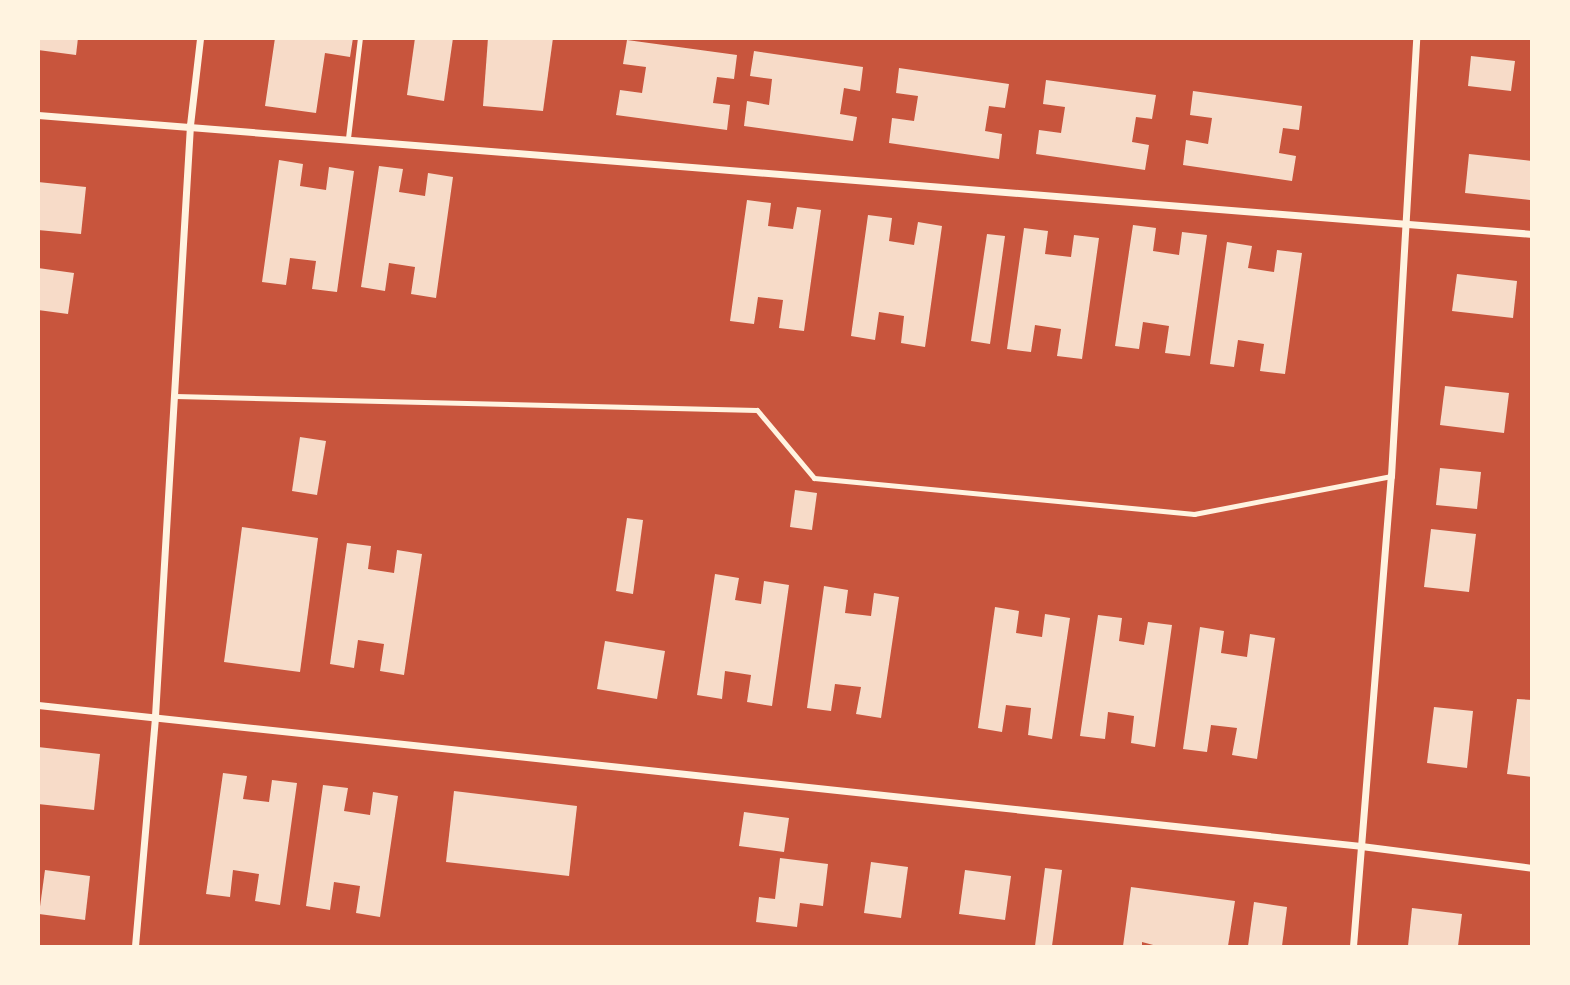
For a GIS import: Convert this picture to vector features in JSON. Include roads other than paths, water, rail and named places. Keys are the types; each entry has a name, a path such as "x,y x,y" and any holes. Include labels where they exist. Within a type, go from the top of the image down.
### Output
{"street":[{"path":"135,947 155,716 190,125 200,38"},
{"path":"1353,947 1391,476 1403,223 1416,38"},
{"path":"38,115 190,125 1531,234"},
{"path":"38,705 1361,846 1531,868"}],"lane":[{"path":"348,138 360,38"},
{"path":"176,396 757,410 814,478 1194,514 1391,476"}]}
